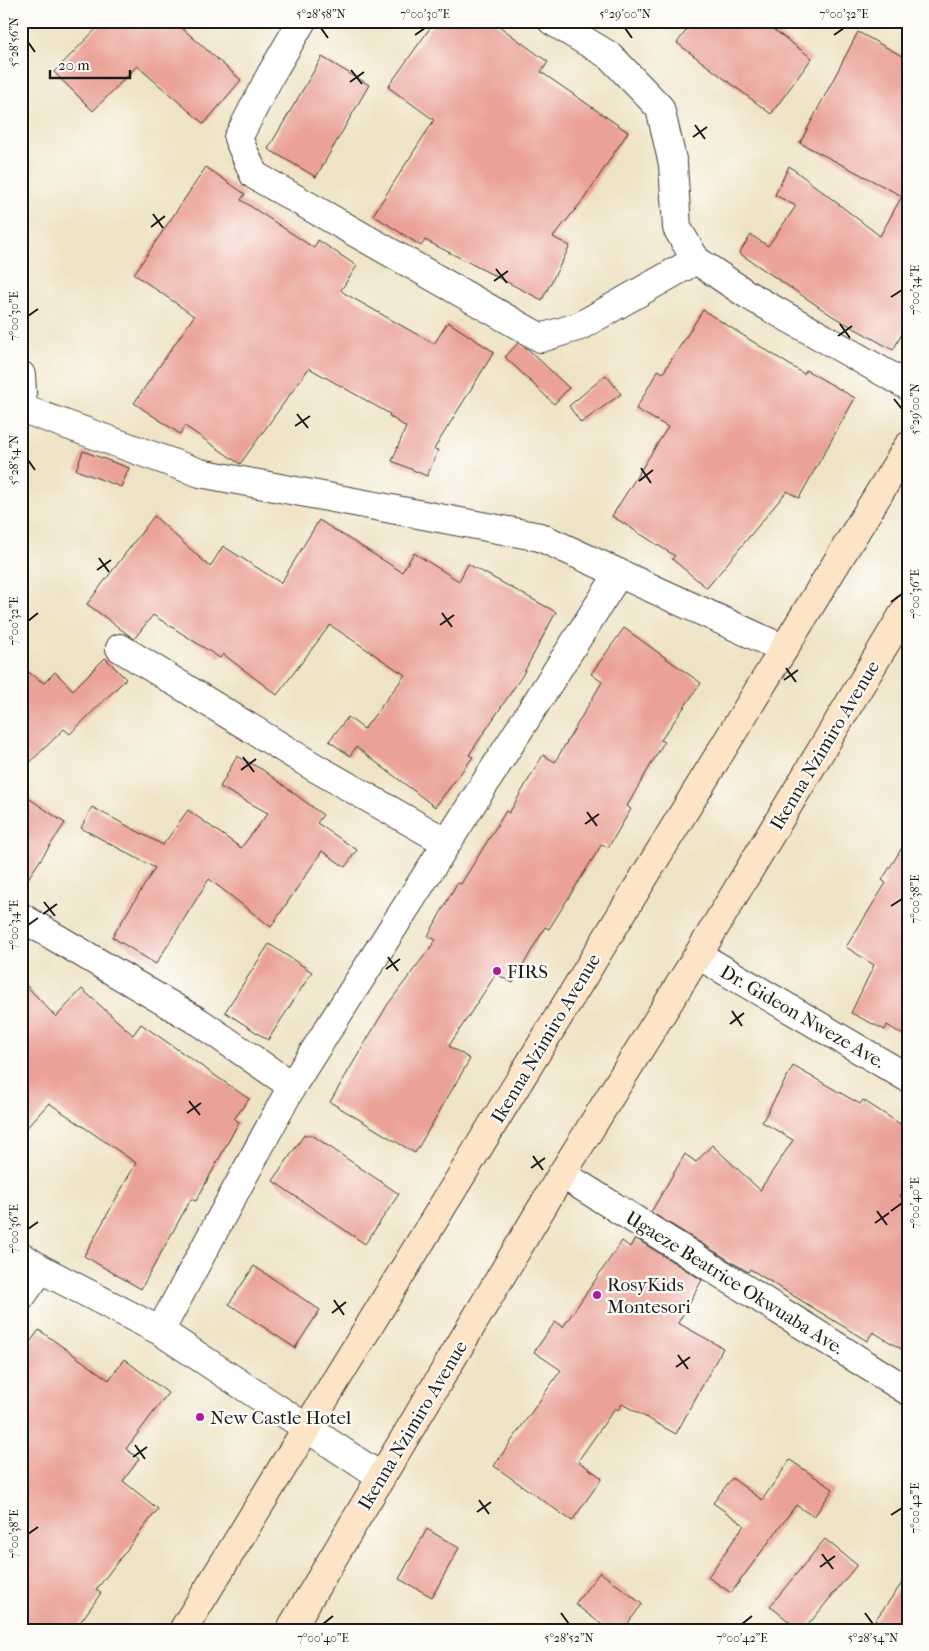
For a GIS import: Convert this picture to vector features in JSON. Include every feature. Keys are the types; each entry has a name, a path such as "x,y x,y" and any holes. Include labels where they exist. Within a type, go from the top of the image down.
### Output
{"street":[{"path":"302,21 271,74 238,138 254,175 541,338 580,326 696,260"},
{"path":"552,21 610,56 660,108 674,164 677,228 696,260 748,295 908,386"},
{"path":"21,375 22,410 200,473 540,537 784,649"},
{"name":"Ikenna Nzimiro Avenue","path":"183,1630 908,446"},
{"path":"160,1331 292,1086 619,573"},
{"name":"Ikenna Nzimiro Avenue","path":"290,1630 562,1174 698,955 908,606"},
{"path":"120,648 314,767 446,842"},
{"path":"21,917 199,1022 292,1086"},
{"name":"Dr. Gideon Nweze Ave.","path":"698,955 908,1078"},
{"name":"Ugaeze Beatrice Okwuaba Ave.","path":"562,1174 908,1391"},
{"path":"21,1297 31,1262 160,1331 381,1477"}],"building":[{"path":"104,21 174,21 241,80 204,124 137,66 93,111 54,72"},
{"path":"435,21 492,21 548,62 541,72 628,132 584,199 553,237 570,246 542,300 425,240 421,246 373,215 434,120 388,87"},
{"path":"693,21 762,21 812,58 771,114 677,43"},
{"path":"858,32 908,59 908,323 893,350 834,317 739,253 751,235 768,246 796,206 775,195 789,166 880,236 902,196 800,143"},
{"path":"322,57 369,85 316,177 268,149"},
{"path":"206,167 245,194 241,200 314,248 318,240 357,266 341,290 344,293 434,344 448,322 494,352 434,449 438,450 427,476 392,461 406,427 389,416 390,414 309,368 240,464 185,426 180,434 134,403 194,316 134,274"},
{"path":"703,310 804,374 806,370 855,398 799,498 787,491 707,588 672,559 675,556 612,516 668,427 636,409 658,370 663,373"},
{"path":"518,343 528,349 569,388 554,404 505,357"},
{"path":"606,375 621,394 581,423 569,406"},
{"path":"83,451 129,468 121,487 76,470"},
{"path":"154,516 210,567 223,546 281,583 319,520 402,572 414,553 459,581 468,564 556,612 522,676 469,755 473,757 435,807 356,747 350,756 329,741 348,717 364,729 405,675 330,625 277,695 223,654 220,658 153,615 134,639 87,604"},
{"path":"624,628 701,683 661,740 664,742 627,806 631,809 608,848 602,844 549,929 545,927 513,983 496,974 449,1046 470,1059 415,1153 330,1102 388,1004 436,940 428,936 457,883 461,884 506,811 509,813 543,755 555,762 602,682 591,674"},
{"path":"105,658 126,679 70,734 64,729 21,771 21,667 44,683 55,672 73,690"},
{"path":"237,756 263,770 323,815 317,823 357,850 345,867 322,851 271,927 209,879 156,964 112,937 155,868 81,828 92,807 163,845 188,810 241,848 268,813 220,787"},
{"path":"21,793 65,823 21,889"},
{"path":"908,838 908,1038 887,1025 885,1030 851,1013 874,965 846,947 886,883 882,880"},
{"path":"269,944 312,972 268,1040 225,1012"},
{"path":"21,980 56,1017 82,989 133,1035 141,1024 249,1099 234,1119 239,1122 196,1201 191,1199 141,1289 84,1256 136,1163 49,1103 21,1134"},
{"path":"793,1066 860,1104 863,1100 908,1129 908,1184 900,1196 908,1202 908,1353 873,1332 867,1341 750,1269 748,1272 651,1212 685,1154 696,1162 712,1145 760,1190 793,1140 762,1122"},
{"path":"304,1135 312,1135 399,1194 365,1244 273,1181"},
{"path":"635,1238 702,1280 678,1323 723,1348 676,1434 622,1404 618,1410 615,1408 578,1461 602,1478 572,1521 494,1466 561,1370 534,1352 555,1322 563,1327 622,1241 630,1247"},
{"path":"254,1266 320,1310 295,1348 229,1304"},
{"path":"39,1330 109,1380 124,1359 168,1393 126,1449 139,1459 123,1481 158,1509 96,1590 101,1593 75,1630 21,1630 21,1354"},
{"path":"790,1460 833,1489 814,1517 796,1505 731,1593 708,1577 744,1525 713,1503 732,1478 762,1500"},
{"path":"427,1529 459,1548 432,1597 399,1579"},
{"path":"825,1539 857,1565 804,1630 799,1630 770,1606"},
{"path":"600,1572 642,1604 623,1630 609,1630 575,1604"},
{"path":"908,1575 908,1630 868,1630"}],"place":[{"name":"FIRS","path":"497,971"},
{"name":"RosyKids Montesori","path":"597,1295"},
{"name":"New Castle Hotel","path":"200,1417"}]}
